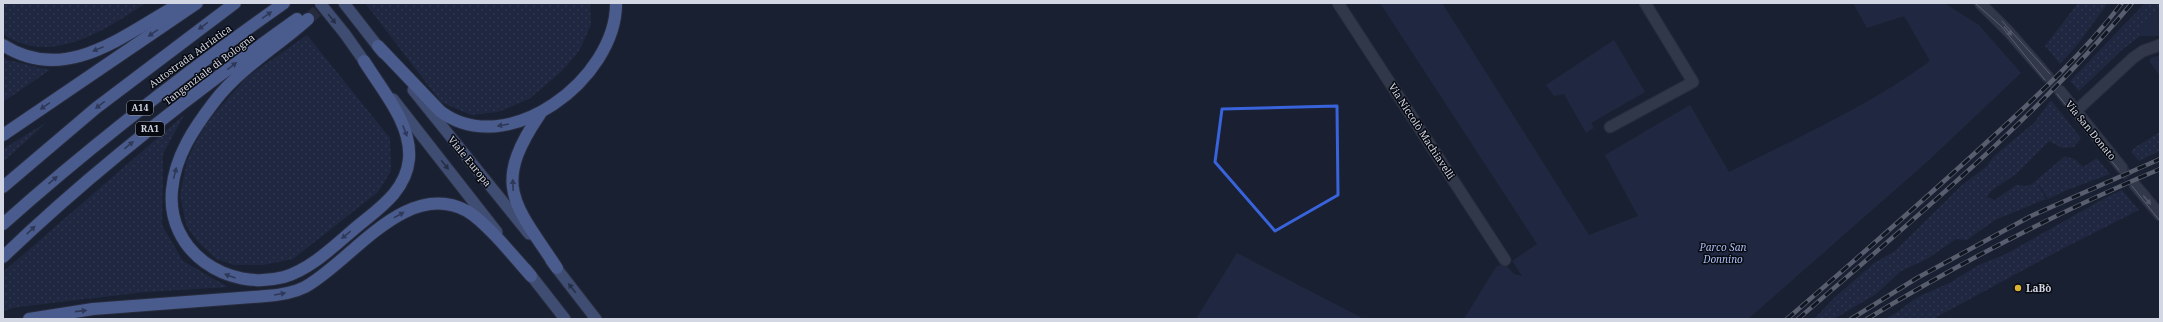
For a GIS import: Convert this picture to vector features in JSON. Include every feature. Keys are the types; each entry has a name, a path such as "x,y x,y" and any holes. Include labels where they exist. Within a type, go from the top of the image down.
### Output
{"highway":[{"path":"3,45 34,59 48,61 76,57 114,43 181,3"},
{"path":"3,135 197,3"},
{"name":"Autostrada Adriatica","path":"3,187 96,108 235,3"},
{"name":"Autostrada Adriatica","path":"3,224 86,151 144,105 284,3"},
{"path":"556,268 517,207 513,192 512,179 517,156 520,146 540,114 573,87 596,62 610,40 614,26 616,3"},
{"name":"Tangenziale di Bologna","path":"3,257 43,219 135,141 242,58 307,16 228,85 202,117 180,156 171,191 174,215 184,240 197,256 207,264 218,271 241,280 254,281 285,277 317,258 394,196 407,170 409,159 407,136 390,102 364,62"},
{"path":"378,46 435,106 451,120 475,126 492,127 508,124 540,114"},
{"path":"29,319 93,309 266,296 293,292 314,281 400,214 415,208 434,204 452,206 467,212 481,222 531,276"}],"main road":[{"path":"320,3 345,34 364,62 565,319"},
{"name":"Viale Europa","path":"344,3 596,319"}],"street":[{"name":"Via Niccolò Machiavelli","path":"1338,3 1505,260"},
{"path":"1610,127 1693,82 1645,3"},
{"path":"1980,3 2010,32 2048,77"},
{"path":"2076,111 2133,58 2143,51 2160,45"},
{"name":"Via San Donato","path":"2060,91 2122,168"},
{"path":"2135,185 2160,215"}],"highlighted area":[{"path":"1337,106 1338,195 1275,231 1215,162 1222,109"}],"green space":[{"path":"3,3 146,3 113,24 77,41 59,46 40,47 21,43 3,34"},
{"path":"365,3 590,3 591,25 579,51 561,72 529,99 498,112 471,115 441,102"},
{"name":"Parco San Donnino","path":"1380,3 1442,3 1589,235 1638,216 1605,155 1690,105 1729,172 1858,107 1930,61 1904,16 1867,28 1853,3 1944,3 1979,25 2021,73 1928,161 1748,319 1464,319 1496,267 1504,263 1514,274 1522,276 1512,261 1537,244"},
{"path":"2078,3 2108,3 2077,45 2060,64 2045,46"},
{"path":"2145,3 2160,3 2160,9 2139,30 2140,36 2123,49 2079,91 2070,81"},
{"path":"2160,9 2160,36 2140,36 2139,30"},
{"path":"307,35 390,138 391,171 378,192 293,259 263,265 234,265 216,259 197,241 186,225 180,195 187,160 205,124 247,77"},
{"path":"1614,40 1645,92 1591,123 1594,128 1586,133 1564,94 1554,96 1546,85"},
{"path":"2160,55 2160,76 2149,61 2151,58"},
{"path":"3,57 8,60 50,70 3,102"},
{"path":"2051,100 2081,138 2074,147 2062,148 2049,141 2016,174 1991,191 1987,197 1995,200 2016,185 2026,186 2032,184 2065,156 2076,160 2083,167 2097,158 2110,174 2067,190 2048,199 2038,185 2046,199 1995,220 1967,240 1956,239 1927,259 1901,271 1876,294 1834,319 1814,319 1834,298 1874,263 1895,251 1961,186 1987,166 1993,157 2034,123"},
{"path":"184,115 163,154 162,225 183,261 228,287 145,292 18,307 3,311 3,272"},
{"path":"47,122 3,162 3,149"},
{"path":"2160,132 2160,151 2139,161 2131,152 2134,148"},
{"path":"2122,190 2139,210 2062,249 1933,319 1885,319 1896,313 1916,298 1951,282 1979,265 2006,254 2105,198"},
{"path":"1237,253 1364,319 1196,319"}],"tunnel":[{"path":"308,19 327,3"},
{"path":"2048,77 2060,91"},
{"path":"2122,168 2135,185"}],"tram line":[{"path":"1975,3 2001,26 2045,80"},
{"path":"2002,21 2050,74"},
{"path":"2057,94 2119,170"},
{"path":"2132,186 2160,221"}],"railway":[{"path":"1787,319 1913,209 2023,109 2075,58 2122,3"},
{"path":"1798,319 1971,168 2054,88 2132,3"},
{"path":"1851,319 1917,278 2031,216 2160,159"},
{"path":"1867,319 1974,258 2047,220 2160,169"}],"place":[{"name":"LaBò","path":"2018,288"}]}
